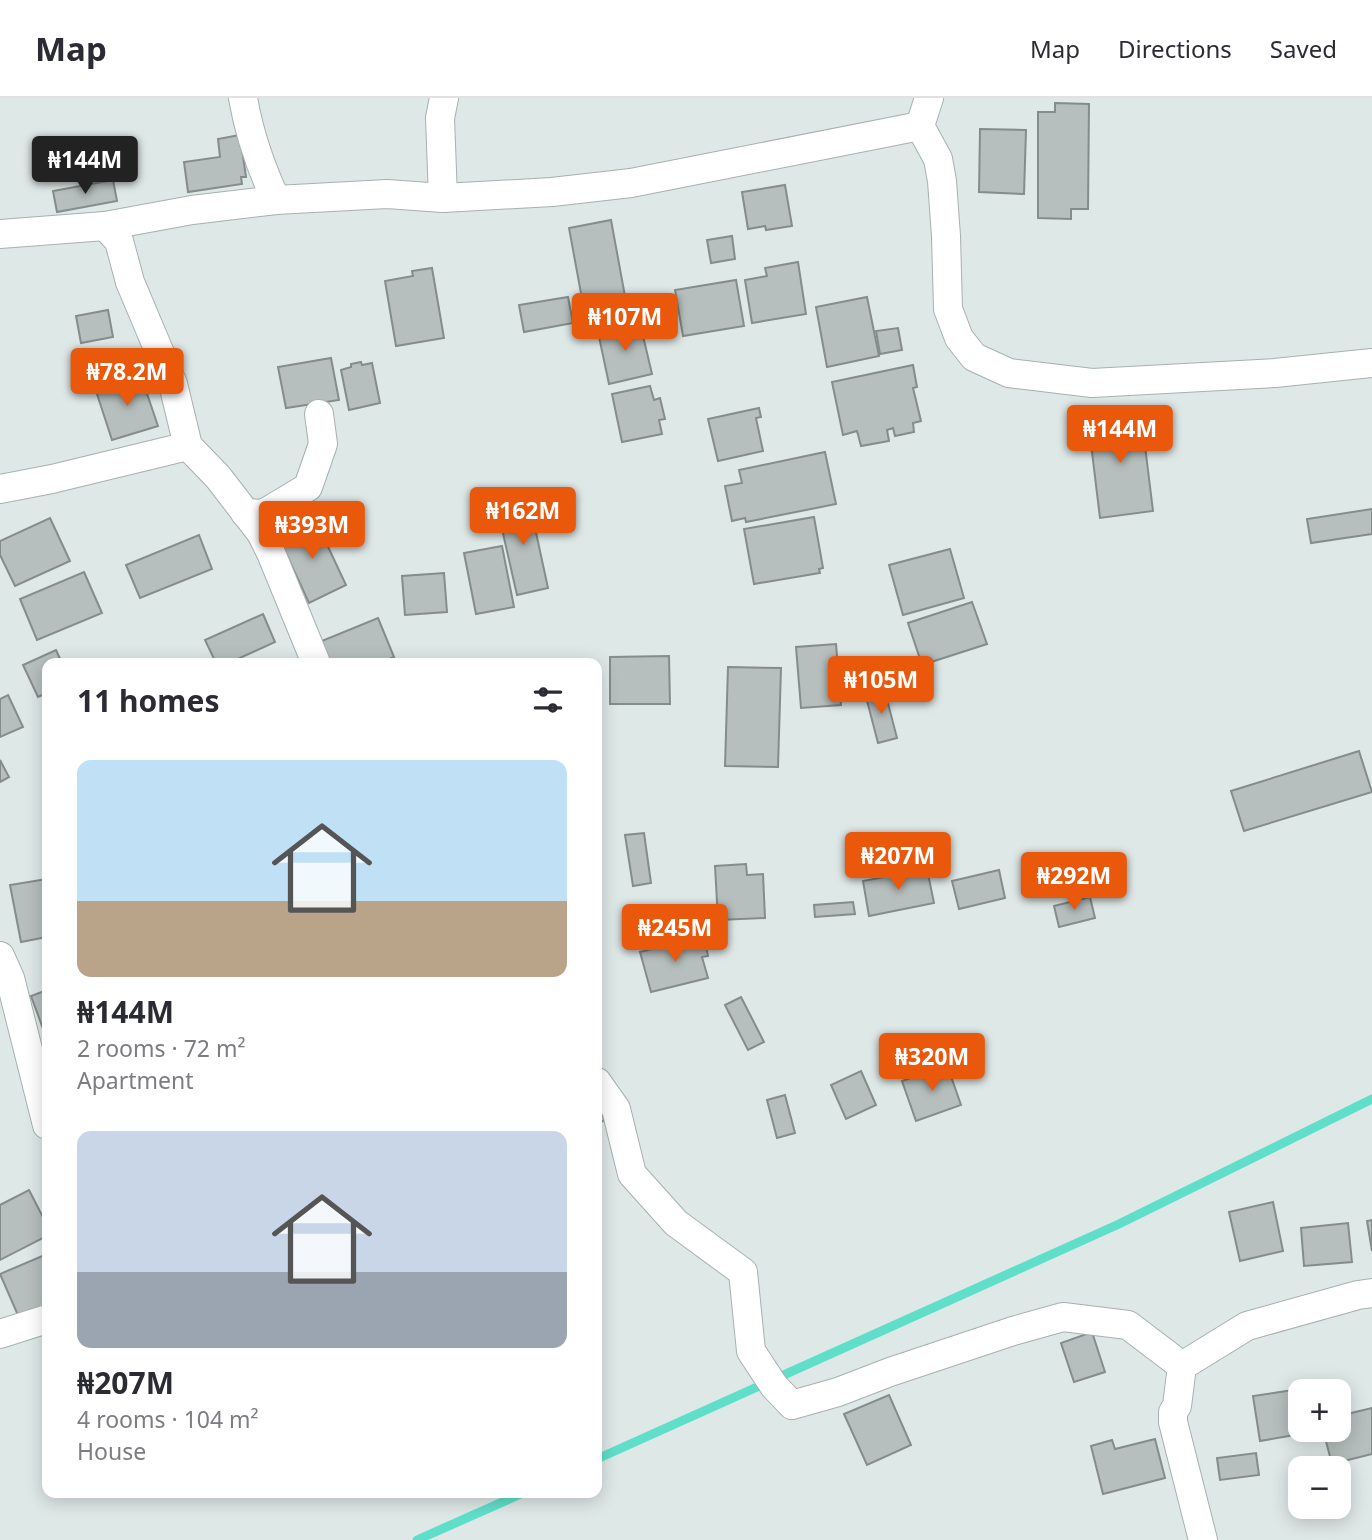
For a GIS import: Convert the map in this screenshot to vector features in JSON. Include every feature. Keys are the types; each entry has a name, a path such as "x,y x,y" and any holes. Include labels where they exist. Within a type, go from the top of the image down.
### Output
{"street":[{"path":"243,98 266,178 276,200"},
{"path":"443,198 440,118 444,98"},
{"path":"929,98 920,126 938,159 943,181 948,309 959,338 974,356 1009,373 1092,383 1275,373 1372,363"},
{"path":"0,234 105,226 192,210 276,200 387,194 443,198 552,192 631,183 920,126"},
{"path":"105,226 119,241 130,282 173,384 188,446 218,477 261,533 314,658"},
{"path":"245,513 263,514 308,487 323,444 319,415"},
{"path":"0,489 188,446"},
{"path":"0,957 10,978 10,1014 42,1110"},
{"path":"602,1089 616,1109 632,1174 676,1223 743,1272 751,1351 774,1386 792,1405 838,1392 1013,1331 1063,1317 1128,1325 1182,1366"},
{"path":"1182,1366 1247,1326 1372,1293"},
{"path":"0,1334 42,1321"},
{"path":"1182,1366 1173,1422 1203,1540"}],"building":[{"path":"1055,103 1089,104 1088,209 1071,209 1071,219 1038,218 1038,112 1055,112"},
{"path":"980,129 1026,130 1024,194 979,192"},
{"path":"240,135 246,177 241,177 242,184 188,192 184,162 220,157 218,139"},
{"path":"113,180 117,201 57,212 53,191"},
{"path":"785,185 792,226 766,230 765,226 748,229 742,192"},
{"path":"611,220 629,318 587,326 569,228"},
{"path":"732,236 735,259 711,263 707,240"},
{"path":"798,262 806,314 752,323 745,280 767,276 765,268"},
{"path":"432,268 444,338 396,346 385,281 413,276 412,271"},
{"path":"736,280 744,326 683,336 675,290"},
{"path":"568,297 573,323 524,332 519,305"},
{"path":"867,297 879,356 827,367 816,307"},
{"path":"108,310 113,337 81,343 76,316"},
{"path":"640,323 652,374 609,384 598,332"},
{"path":"898,328 902,350 880,354 876,331"},
{"path":"331,358 339,400 286,408 278,367"},
{"path":"361,362 362,365 372,363 380,403 349,410 341,370"},
{"path":"913,365 917,387 913,388 921,421 913,423 914,432 895,436 893,428 887,430 889,441 861,446 857,431 843,435 832,382"},
{"path":"141,376 158,426 112,440 96,391"},
{"path":"650,386 654,400 660,398 665,419 659,420 662,434 622,442 612,394"},
{"path":"759,408 761,417 756,418 763,451 718,461 708,419"},
{"path":"1141,413 1153,511 1100,518 1088,419"},
{"path":"825,452 836,504 746,522 745,518 732,521 725,486 742,483 739,470"},
{"path":"529,500 548,588 517,595 497,507"},
{"path":"1372,509 1372,534 1311,543 1307,519"},
{"path":"814,517 823,568 819,569 820,573 754,584 744,529"},
{"path":"50,518 70,561 15,586 0,555 0,541"},
{"path":"315,519 346,585 309,603 278,536"},
{"path":"199,535 212,569 140,598 126,565"},
{"path":"502,546 514,607 476,614 464,553"},
{"path":"950,549 964,598 903,615 889,565"},
{"path":"84,572 102,613 37,640 20,599"},
{"path":"444,573 447,612 405,615 402,576"},
{"path":"972,602 987,644 922,665 908,623"},
{"path":"263,614 275,642 240,658 214,658 205,640"},
{"path":"378,618 394,657 318,658 312,645"},
{"path":"836,644 841,705 801,708 796,647"},
{"path":"56,650 60,658 42,658 42,695 38,697 23,665"},
{"path":"669,656 670,704 610,704 610,657"},
{"path":"728,667 781,668 778,767 725,766"},
{"path":"884,688 897,738 878,743 865,693"},
{"path":"8,695 23,727 0,737 0,699"},
{"path":"1359,751 1372,792 1244,831 1231,791"},
{"path":"0,760 9,777 0,782"},
{"path":"644,833 651,883 633,886 625,835"},
{"path":"746,864 747,875 763,874 765,918 718,920 715,866"},
{"path":"927,869 934,903 869,916 863,881"},
{"path":"999,870 1005,898 959,909 952,881"},
{"path":"42,880 42,938 21,942 10,885"},
{"path":"1090,897 1095,918 1059,927 1054,906"},
{"path":"853,902 855,914 815,917 814,905"},
{"path":"704,936 708,956 702,957 708,978 651,992 640,952"},
{"path":"42,992 42,1026 31,996"},
{"path":"741,997 764,1042 748,1050 725,1005"},
{"path":"947,1065 961,1105 916,1121 902,1081"},
{"path":"861,1071 876,1105 846,1119 831,1085"},
{"path":"785,1095 795,1133 777,1138 767,1100"},
{"path":"29,1190 42,1215 42,1239 0,1260 0,1205"},
{"path":"1273,1202 1283,1251 1240,1261 1229,1212"},
{"path":"1372,1220 1372,1251 1367,1221"},
{"path":"1348,1223 1352,1262 1304,1266 1301,1228"},
{"path":"42,1256 42,1310 20,1320 0,1274"},
{"path":"1092,1332 1105,1372 1074,1382 1061,1343"},
{"path":"1288,1391 1288,1436 1260,1441 1253,1396"},
{"path":"889,1395 911,1445 867,1465 844,1414"},
{"path":"1372,1408 1372,1454 1351,1459 1351,1456 1330,1456 1326,1442 1351,1442 1351,1413"},
{"path":"1155,1439 1165,1478 1103,1494 1091,1446 1112,1440 1115,1449"},
{"path":"1256,1453 1259,1475 1220,1480 1217,1458"}],"waterway":[{"path":"602,1457 1119,1224 1372,1099"},
{"path":"417,1540 512,1498"}]}
